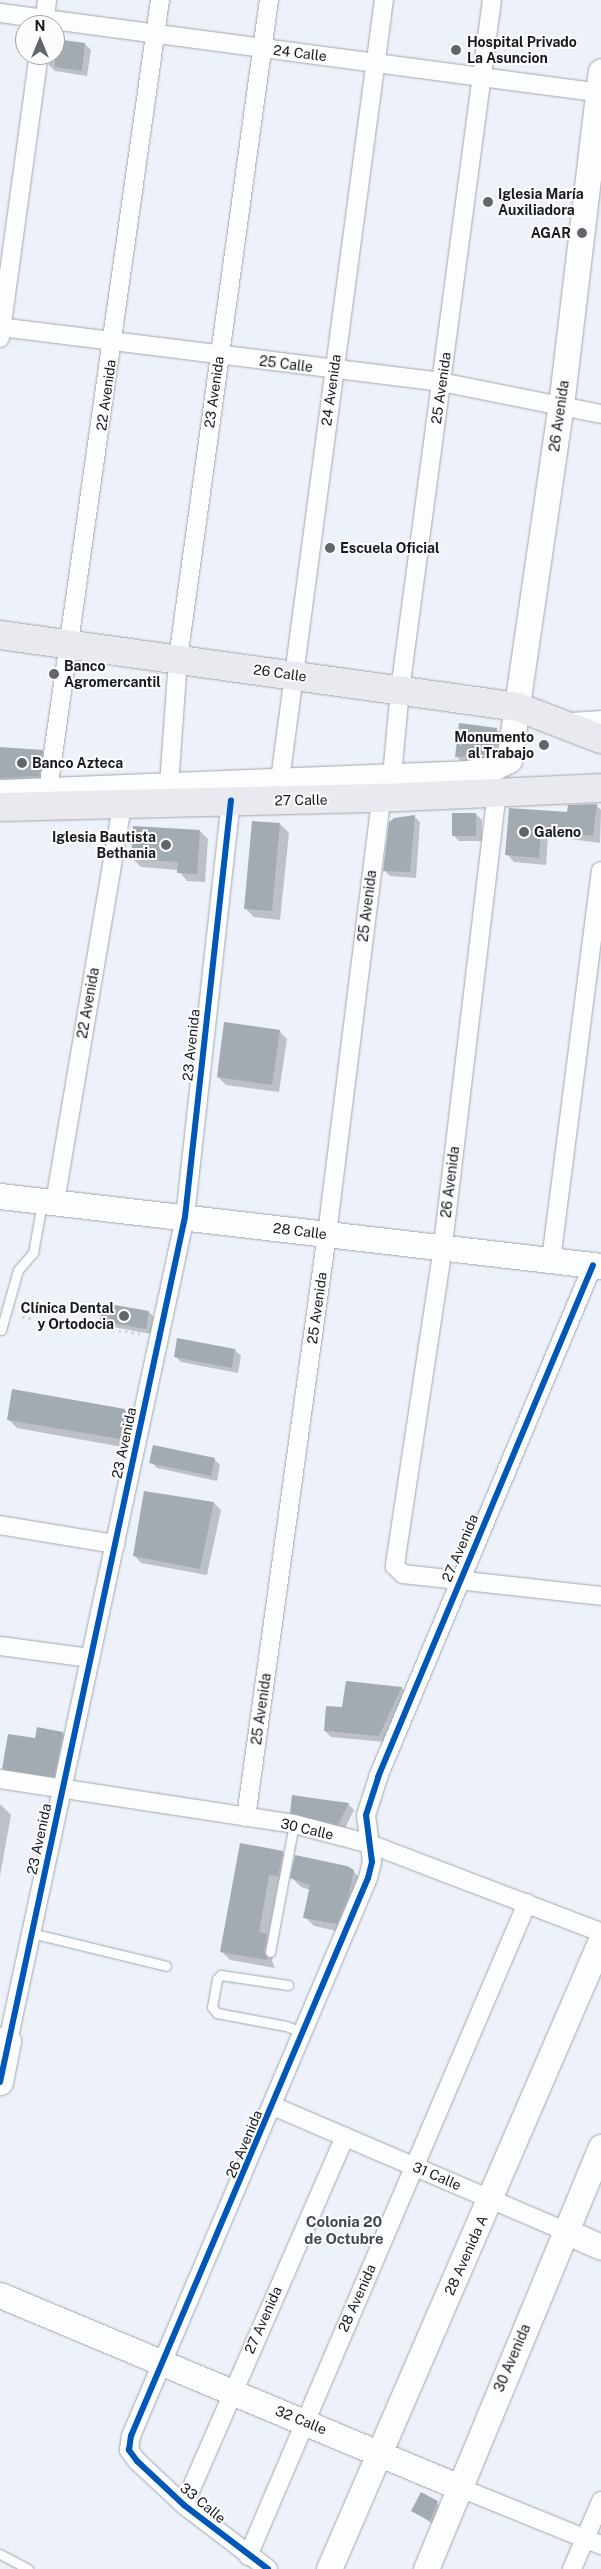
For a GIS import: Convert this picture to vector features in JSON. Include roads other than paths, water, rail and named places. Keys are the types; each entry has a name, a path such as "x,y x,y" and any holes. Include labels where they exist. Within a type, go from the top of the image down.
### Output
{"main road":[{"name":"26 Calle","path":"0,635 518,706 557,721"},
{"path":"557,721 601,739"},
{"name":"27 Calle","path":"0,807 231,802 387,787 497,792 601,788"}],"street":[{"path":"45,15 47,0"},
{"name":"22 Avenida","path":"48,790 114,342 160,0"},
{"name":"23 Avenida","path":"168,785 178,659 269,0"},
{"name":"24 Avenida","path":"280,780 292,675 384,0"},
{"name":"25 Avenida","path":"246,1817 327,1234 492,0"},
{"name":"24 Calle","path":"0,13 15,16"},
{"name":"24 Calle","path":"65,24 376,63 482,75 600,85"},
{"path":"0,331 38,65"},
{"name":"26 Avenida","path":"510,760 561,405 600,85"},
{"name":"25 Calle","path":"0,331 114,342 441,382 601,414"},
{"path":"557,721 601,720"},
{"name":"27 Calle","path":"0,792 280,780 387,787 479,772 502,765 510,760"},
{"name":"26 Avenida","path":"460,1579 409,1575 398,1571 395,1561 442,1248 497,792"},
{"name":"23 Avenida","path":"0,2082 4,2040 31,1933 185,1217 231,802"},
{"name":"22 Avenida","path":"49,1201 122,804"},
{"path":"551,1260 601,871"},
{"name":"28 Calle","path":"0,1196 597,1266"},
{"name":"27 Avenida","path":"370,1844 366,1815 370,1800 460,1579 597,1266"},
{"path":"0,1525 115,1544"},
{"path":"460,1579 601,1596"},
{"path":"0,1646 90,1658"},
{"name":"30 Calle","path":"0,1779 294,1824 370,1844 601,1932"},
{"name":"26 Avenida","path":"129,2450 131,2436 273,2106 368,1878 372,1862 370,1844"},
{"name":"28 Avenida","path":"248,2556 303,2421 528,1903"},
{"name":"28 Avenida A","path":"329,2569 378,2452 491,2199 601,1940"},
{"name":"31 Calle","path":"273,2106 601,2247"},
{"name":"27 Avenida","path":"184,2505 232,2391 345,2137"},
{"name":"30 Avenida","path":"426,2569 458,2487 601,2147"},
{"name":"32 Calle","path":"0,2295 593,2542"},
{"name":"33 Calle","path":"129,2450 184,2505 248,2556 268,2569"},
{"path":"572,2569 593,2542 601,2501"}],"lane":[{"path":"1,1330 18,1270 34,1253 49,1201"},
{"path":"270,1952 294,1824"},
{"path":"31,1933 166,1966"},
{"path":"288,1985 221,1974 217,1980 212,2007 217,2013 286,2026 304,2033"},
{"path":"0,2554 28,2569"}],"place":[{"name":"Hospital Privado La Asuncion","path":"456,50"},
{"name":"Iglesia María Auxiliadora","path":"488,202"},
{"name":"AGAR","path":"582,233"},
{"name":"Escuela Oficial","path":"330,548"},
{"name":"Banco Agromercantil","path":"54,674"},
{"name":"Monumento al Trabajo","path":"544,745"},
{"name":"Banco Azteca","path":"22,763"},
{"name":"Galeno","path":"524,832"},
{"name":"Iglesia Bautista Bethania","path":"166,845"},
{"name":"Clínica Dental y Ortodocia","path":"124,1316"}],"district":[{"name":"Colonia 20 de Octubre","path":"344,2230"}]}
